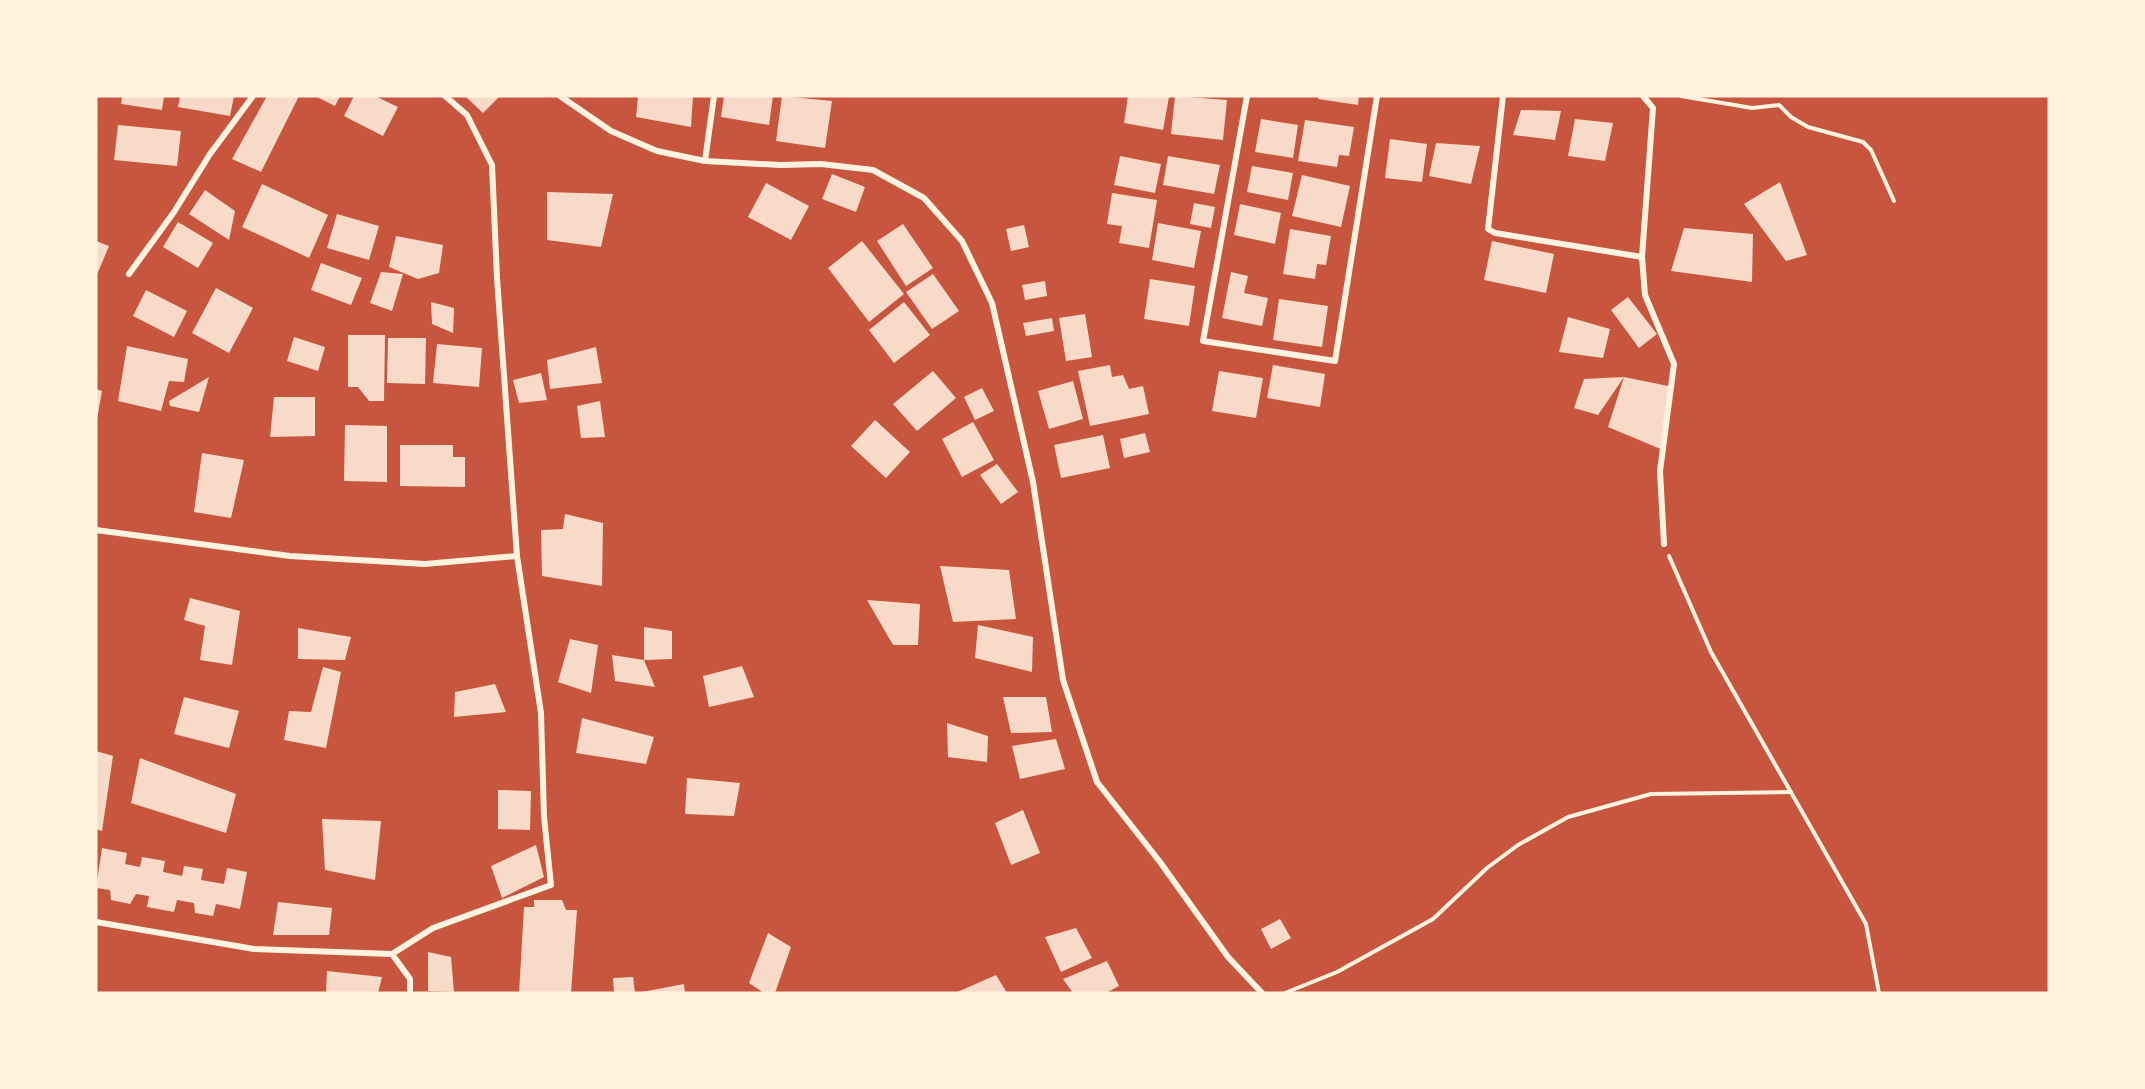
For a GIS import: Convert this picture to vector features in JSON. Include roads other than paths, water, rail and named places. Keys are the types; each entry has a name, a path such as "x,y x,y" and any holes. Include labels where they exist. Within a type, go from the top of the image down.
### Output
{"street":[{"path":"129,274 174,212 210,154 253,96"},
{"path":"96,922 254,949 392,954 433,928 551,885 544,817 541,713 517,556 497,278 492,165 467,115 445,96"},
{"path":"560,96 611,131 657,151 705,161 780,165 821,164 873,170 924,198 962,241 992,303 1033,482 1063,680 1096,782 1160,862 1228,957 1262,993"},
{"path":"705,161 714,96"},
{"path":"1246,96 1203,341 1335,361 1377,96"},
{"path":"1503,96 1488,229 1495,233 1642,257"},
{"path":"1643,96 1653,108 1642,257 1645,295 1674,364 1673,387 1666,414 1660,471 1664,544"},
{"path":"96,530 290,556 425,564 517,556"},
{"path":"392,954 411,979 410,993"}]}
